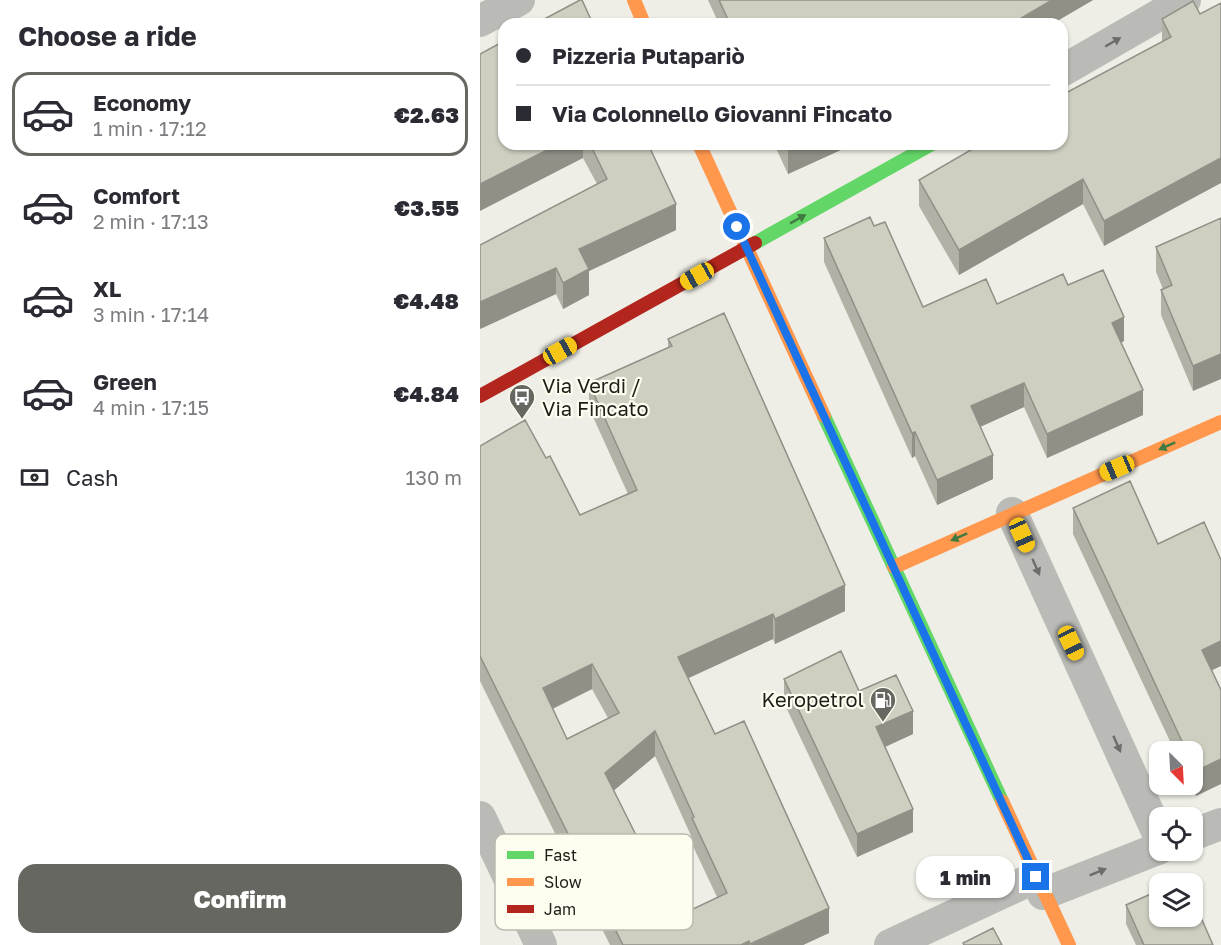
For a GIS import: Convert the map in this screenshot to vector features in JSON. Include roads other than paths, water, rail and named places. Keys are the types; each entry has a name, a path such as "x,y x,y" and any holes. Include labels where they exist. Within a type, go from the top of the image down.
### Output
{"main road":[{"path":"634,0 642,18"},
{"path":"702,150 1069,945"},
{"path":"480,396 921,150"},
{"path":"894,567 1221,422"}],"street":[{"path":"480,21 519,0"},
{"path":"1068,68 1185,0"},
{"path":"1012,513 1149,814"},
{"path":"480,817 495,848"},
{"path":"1203,831 1221,824"},
{"path":"890,945 1040,885 1149,851"},
{"path":"534,930 541,945"}],"place":[{"name":"Via Verdi / Via Fincato","path":"522,420"},
{"name":"Keropetrol","path":"883,723"}]}
